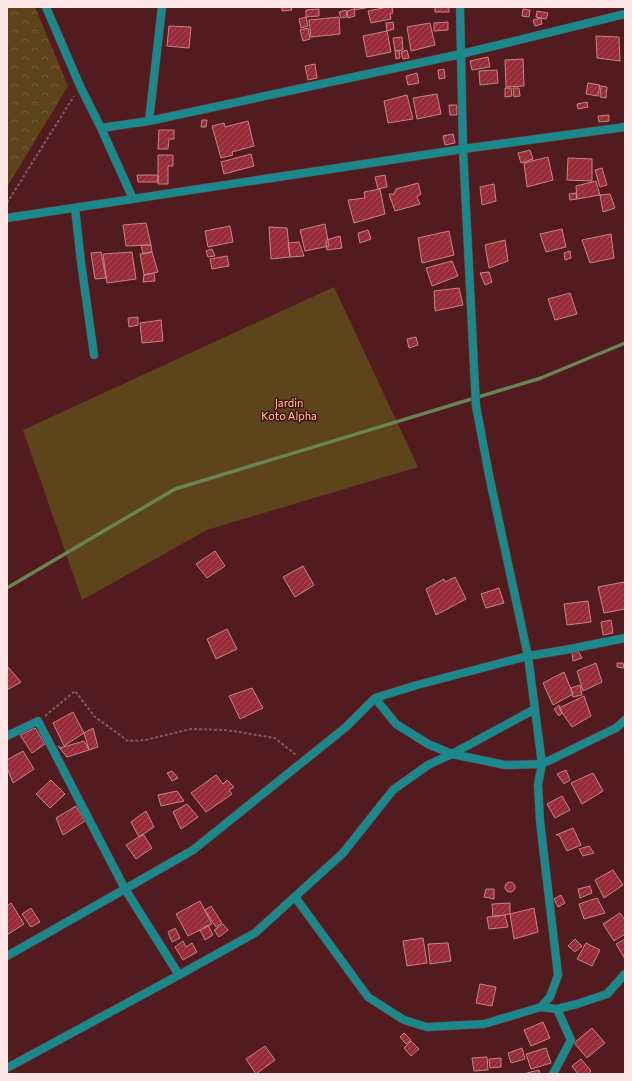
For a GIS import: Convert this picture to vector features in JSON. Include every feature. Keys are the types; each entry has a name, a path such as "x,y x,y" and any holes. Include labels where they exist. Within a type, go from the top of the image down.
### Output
{"street":[{"path":"46,7 80,86 101,128 132,199"},
{"path":"149,121 162,7"},
{"path":"460,7 464,149 476,406 490,480 528,656 542,764 538,784 540,821 558,975 550,997 542,1007"},
{"path":"101,128 149,121 461,54 625,14"},
{"path":"7,218 464,149 625,127"},
{"path":"75,208 94,354"},
{"path":"7,956 193,850 346,727 375,698 417,685 528,656 625,638"},
{"path":"375,698 396,724 428,744 452,754 505,765 542,764 616,728 625,720"},
{"path":"7,1068 255,933 343,853 393,790 428,766 535,709"},
{"path":"7,736 38,721 125,889 180,975"},
{"path":"295,897 368,997 404,1020 427,1027 484,1024 542,1007 557,1009 577,1004 607,994 625,974"},
{"path":"554,1074 571,1040 557,1009"}],"path":[{"path":"7,203 80,86"},
{"path":"38,721 76,691 95,717 128,741 145,740 191,729 226,730 274,738 304,760"}],"green space":[{"path":"7,7 35,7 68,86 7,187"},
{"name":"Jardin Koto Alpha","path":"334,287 418,467 207,530 82,600 23,430"}],"building":[{"path":"282,7 291,7 292,10 282,11"},
{"path":"354,7 370,7 355,10"},
{"path":"392,7 393,13 390,14 391,19 371,23 368,11"},
{"path":"435,7 449,7 449,12 435,12"},
{"path":"319,9 319,16 306,17 306,10"},
{"path":"354,9 355,16 348,18 347,11"},
{"path":"523,9 530,10 529,17 522,16"},
{"path":"346,10 347,17 341,18 339,12"},
{"path":"537,11 548,13 546,19 536,17"},
{"path":"306,17 308,26 301,28 299,19"},
{"path":"339,17 340,34 311,37 309,20"},
{"path":"541,18 542,24 535,26 533,20"},
{"path":"393,22 394,29 387,31 386,23"},
{"path":"448,22 448,30 434,31 434,23"},
{"path":"430,23 435,45 411,51 407,27"},
{"path":"169,26 191,27 189,48 167,46"},
{"path":"308,28 310,39 303,41 300,30"},
{"path":"387,31 391,52 367,57 363,36"},
{"path":"596,36 619,37 620,61 597,58"},
{"path":"402,37 403,50 395,51 393,38"},
{"path":"399,50 400,58 396,59 395,51"},
{"path":"407,50 409,58 403,59 401,52"},
{"path":"488,57 490,67 472,70 470,61"},
{"path":"523,59 524,86 506,87 505,60"},
{"path":"315,64 317,78 308,80 305,66"},
{"path":"444,69 445,78 439,79 438,70"},
{"path":"497,70 498,83 480,85 479,71"},
{"path":"417,73 419,83 408,85 406,76"},
{"path":"588,83 600,85 598,96 586,94"},
{"path":"601,86 607,87 606,98 600,97"},
{"path":"505,88 511,88 512,96 505,97"},
{"path":"513,88 519,88 520,96 514,97"},
{"path":"437,94 441,114 417,119 413,98"},
{"path":"407,95 413,119 388,123 384,101"},
{"path":"587,102 588,107 578,109 577,104"},
{"path":"449,105 457,105 457,115 450,115"},
{"path":"609,115 609,121 599,122 598,116"},
{"path":"202,120 207,120 206,127 201,127"},
{"path":"248,121 254,146 232,152 233,155 221,158 212,126 224,123 225,127"},
{"path":"159,130 174,130 174,139 169,139 168,149 158,149"},
{"path":"453,134 455,143 445,145 443,136"},
{"path":"530,150 533,159 521,163 518,153"},
{"path":"251,154 254,166 224,174 221,162"},
{"path":"158,155 173,155 173,166 168,166 168,184 158,184"},
{"path":"548,157 553,180 527,187 524,163"},
{"path":"568,158 592,159 592,181 567,180"},
{"path":"602,168 607,185 600,187 595,170"},
{"path":"137,175 158,175 158,182 138,182"},
{"path":"385,175 387,187 378,189 375,177"},
{"path":"596,181 600,195 577,199 576,186"},
{"path":"418,183 421,194 417,197 420,204 395,211 389,194 394,194 396,189"},
{"path":"494,184 496,201 482,205 480,187"},
{"path":"380,189 385,214 354,223 348,200 365,198 364,192"},
{"path":"576,193 577,199 570,200 569,194"},
{"path":"610,194 615,208 603,212 600,195"},
{"path":"146,223 151,245 126,246 123,225"},
{"path":"325,224 329,246 305,251 300,230"},
{"path":"230,226 233,242 208,247 205,231"},
{"path":"269,227 287,228 290,257 271,259"},
{"path":"562,229 566,247 546,252 540,234"},
{"path":"368,230 371,239 360,243 358,233"},
{"path":"449,231 454,255 422,263 418,238"},
{"path":"611,234 614,258 590,263 582,240"},
{"path":"340,236 342,248 327,250 326,240"},
{"path":"505,240 508,261 489,268 485,245"},
{"path":"299,242 304,256 290,257 288,243"},
{"path":"141,245 151,245 152,252 143,254"},
{"path":"212,249 215,256 208,257 206,251"},
{"path":"570,251 571,258 565,260 564,253"},
{"path":"101,252 106,278 95,279 91,253"},
{"path":"132,252 136,279 107,283 103,254"},
{"path":"152,252 158,272 144,275 140,254"},
{"path":"227,256 229,266 212,269 210,259"},
{"path":"452,261 458,276 432,286 426,268"},
{"path":"489,272 492,282 485,285 480,273"},
{"path":"154,273 155,281 143,282 144,275"},
{"path":"459,288 463,305 435,311 434,291"},
{"path":"570,293 577,314 555,320 548,299"},
{"path":"138,317 138,325 129,327 128,318"},
{"path":"161,320 163,341 142,343 140,323"},
{"path":"416,337 418,345 409,348 407,339"},
{"path":"215,551 225,566 207,578 196,564"},
{"path":"303,566 314,585 295,597 283,577"},
{"path":"455,577 466,599 436,615 426,589 444,579 445,582"},
{"path":"624,582 625,609 604,613 598,587"},
{"path":"499,588 504,603 486,608 481,594"},
{"path":"588,601 591,622 567,625 564,604"},
{"path":"611,620 613,633 603,635 601,622"},
{"path":"227,629 237,649 216,659 207,639"},
{"path":"578,651 582,658 573,661 572,653"},
{"path":"596,663 602,682 583,691 577,671"},
{"path":"617,663 623,663 624,668 617,667"},
{"path":"8,667 21,682 7,690 7,668"},
{"path":"564,672 573,694 553,705 543,683"},
{"path":"580,685 582,695 573,697 571,688"},
{"path":"252,688 263,708 240,719 229,696"},
{"path":"584,696 591,716 572,727 559,708"},
{"path":"559,705 562,713 559,716 554,709"},
{"path":"73,712 84,733 64,746 53,723"},
{"path":"35,728 45,744 32,753 20,735"},
{"path":"93,728 98,747 89,750 84,733"},
{"path":"84,741 89,750 67,757 58,746 60,748"},
{"path":"23,751 34,769 13,783 7,768 7,760"},
{"path":"566,770 570,780 564,784 557,774"},
{"path":"172,771 178,778 172,781 167,773"},
{"path":"593,773 603,791 582,804 571,783"},
{"path":"216,775 223,784 227,780 234,787 229,790 232,794 206,812 191,793"},
{"path":"51,780 65,794 50,808 36,794"},
{"path":"177,791 184,801 161,806 158,795"},
{"path":"562,796 570,810 555,818 547,804"},
{"path":"187,804 198,817 181,829 173,812"},
{"path":"76,806 85,821 63,835 56,818"},
{"path":"146,811 154,827 139,837 131,822"},
{"path":"573,828 581,845 567,851 559,835 556,835"},
{"path":"143,834 152,848 136,859 126,845"},
{"path":"589,846 594,853 583,856 579,849"},
{"path":"613,870 623,885 604,898 595,880"},
{"path":"508,882 512,882 514,883 514,891 508,892 505,889 505,885"},
{"path":"590,886 592,893 580,898 578,889"},
{"path":"486,889 494,889 494,899 484,897"},
{"path":"561,895 565,903 558,907 554,899"},
{"path":"597,898 605,913 584,919 579,904"},
{"path":"200,901 212,924 188,936 176,914"},
{"path":"11,903 24,924 7,935 7,906"},
{"path":"510,903 510,914 493,917 492,904"},
{"path":"211,906 222,923 216,927 205,910"},
{"path":"31,908 40,922 31,927 22,914"},
{"path":"534,908 538,932 514,939 510,914"},
{"path":"620,913 625,920 625,934 614,941 603,924"},
{"path":"505,915 508,927 489,929 487,917"},
{"path":"223,924 228,930 219,937 214,930"},
{"path":"208,925 213,935 205,940 200,930"},
{"path":"175,928 180,938 172,942 168,932"},
{"path":"423,938 427,963 407,966 403,941"},
{"path":"575,939 582,946 575,952 568,946"},
{"path":"625,939 625,959 616,944"},
{"path":"183,941 186,947 192,943 197,952 183,960 175,947"},
{"path":"448,943 451,961 430,964 428,944"},
{"path":"586,943 600,950 592,966 577,959"},
{"path":"480,984 496,987 492,1006 476,1003"},
{"path":"543,1022 550,1038 531,1046 524,1030"},
{"path":"592,1028 605,1043 587,1058 574,1043"},
{"path":"404,1033 411,1040 406,1044 400,1037"},
{"path":"411,1041 419,1049 411,1056 404,1048"},
{"path":"265,1046 275,1060 256,1074 246,1059"},
{"path":"522,1048 525,1059 511,1063 508,1053"},
{"path":"546,1048 551,1063 531,1069 526,1054"},
{"path":"487,1057 488,1070 474,1071 472,1058"},
{"path":"501,1058 501,1067 490,1068 489,1059"},
{"path":"581,1059 591,1071 588,1074 578,1074 572,1066"},
{"path":"539,1070 540,1074 523,1074"}],"waterway":[{"path":"7,588 175,489 541,378 625,343"}]}
